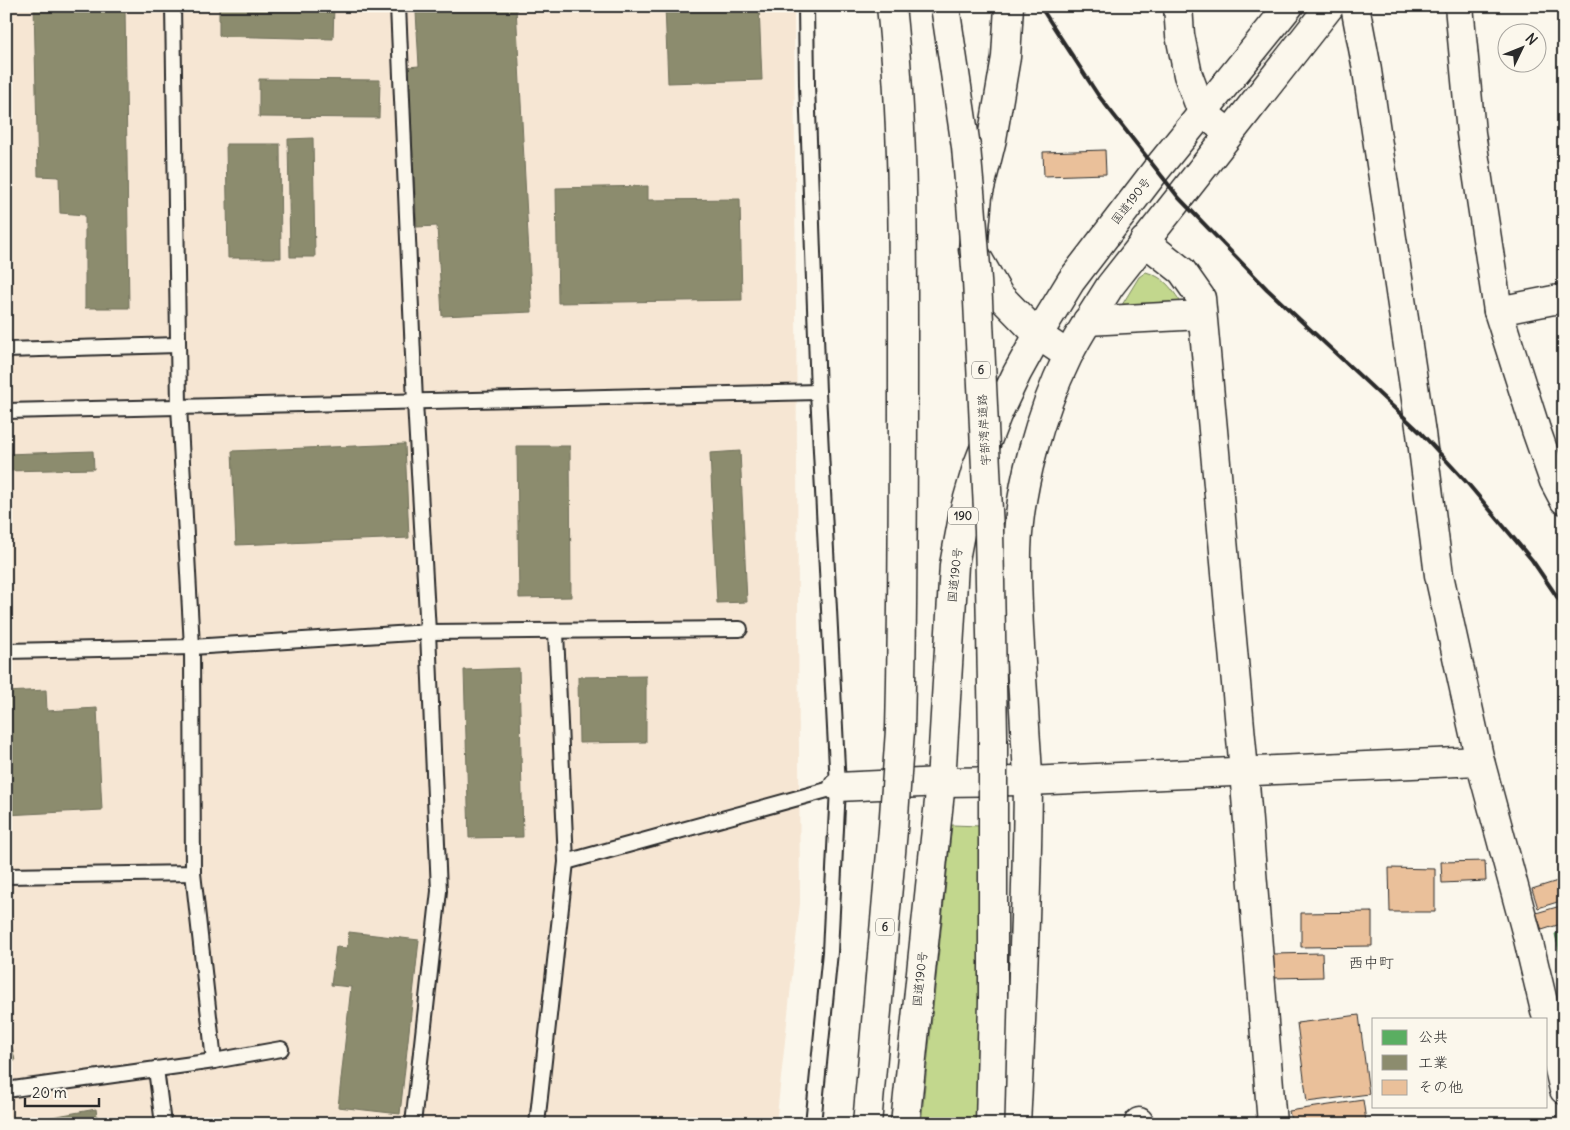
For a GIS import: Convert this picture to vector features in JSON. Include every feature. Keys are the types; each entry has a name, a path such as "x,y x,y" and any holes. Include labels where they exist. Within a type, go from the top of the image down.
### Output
{"main road":[{"name":"6","path":"867,1124 893,830 900,730 903,618 903,218 900,124 892,6"},
{"name":"宇部湾岸道路","path":"945,6 966,147 977,280 989,531 994,735 993,1000 990,1124"},
{"path":"1009,6 1006,57 992,139 978,196 973,250 999,296 1038,335 1068,355"},
{"path":"1178,6 1180,35 1188,76 1202,112 1229,134"},
{"name":"国道190号","path":"905,1124 941,782 954,565 964,512 977,466 997,415 1017,373 1071,281 1202,112 1289,6"},
{"path":"1016,1124 1023,996 1028,781 1018,603 1017,550 1023,499 1036,440 1051,394 1068,355 1110,286 1330,6"},
{"path":"1355,6 1368,74 1418,414 1439,575 1480,761 1528,935 1547,1018"},
{"path":"1459,6 1471,133 1498,311 1536,430 1554,481 1564,500"},
{"path":"1144,241 1182,271 1201,298 1244,771 1272,1124"},
{"path":"1498,311 1564,298"},
{"path":"1087,322 1202,315"},
{"path":"838,787 941,782 1028,781 1480,761"},
{"path":"1548,1021 1564,1090"}],"lane":[{"path":"174,6 177,345 192,647 193,873 214,1061"},
{"path":"398,6 414,402 428,632 439,891 412,1124"},
{"path":"806,6 818,392 838,787 830,952 813,1124"},
{"path":"6,350 177,345"},
{"path":"6,411 818,392"},
{"path":"6,651 192,647 428,632 740,630"},
{"path":"537,1124 566,862 556,632"},
{"path":"566,862 838,787"},
{"path":"6,876 193,873"},
{"path":"6,1090 156,1070 280,1049"},
{"path":"156,1070 163,1124"}],"shaded area":[{"path":"6,6 794,6 800,903 776,1124 6,1124"}],"green space":[{"path":"1146,272 1166,283 1180,301 1175,309 1121,313 1122,305 1139,277"},
{"path":"952,825 980,826 980,1060 977,1124 921,1124"}],"building: 公共":[{"path":"1564,932 1564,962 1562,963 1555,934"}],"building: 工業":[{"path":"34,6 125,6 129,308 85,308 85,215 60,213 59,177 38,176"},
{"path":"219,6 334,6 333,39 219,36"},
{"path":"665,6 759,6 762,80 668,83"},
{"path":"516,7 532,312 442,316 437,226 417,227 408,67 419,66 416,12"},
{"path":"259,79 380,80 379,118 259,117"},
{"path":"313,138 315,257 290,257 288,139"},
{"path":"226,144 280,144 281,258 228,258"},
{"path":"648,186 648,200 740,199 742,300 558,303 556,188"},
{"path":"405,444 409,538 236,545 232,451"},
{"path":"517,446 570,446 571,597 519,598"},
{"path":"93,451 94,469 6,471 6,454"},
{"path":"740,451 747,602 717,603 710,453"},
{"path":"519,668 523,837 469,838 464,670"},
{"path":"646,676 646,742 579,743 578,677"},
{"path":"46,690 47,711 97,708 102,810 6,815 6,692"},
{"path":"349,932 419,940 400,1114 338,1107 351,987 331,985 336,947 347,948"},
{"path":"6,1017 15,1061 6,1063"},
{"path":"96,1109 98,1124 47,1124 46,1118"}],"building: その他":[{"path":"1105,150 1106,174 1044,176 1043,152"},
{"path":"1485,861 1486,881 1442,883 1441,862"},
{"path":"1389,868 1435,869 1435,912 1390,912"},
{"path":"1564,879 1564,900 1538,908 1532,889"},
{"path":"1564,905 1564,923 1542,930 1536,913"},
{"path":"1372,912 1372,946 1301,947 1301,913"},
{"path":"1322,953 1323,977 1273,978 1273,954"},
{"path":"1359,1015 1369,1094 1307,1102 1297,1023"},
{"path":"1363,1100 1366,1121 1350,1124 1292,1124 1289,1111"}],"railway":[{"path":"1040,6 1098,95 1179,198 1267,289 1421,433 1469,485 1532,560 1564,607"}],"district":[{"name":"西中町","path":"1371,963"}]}
